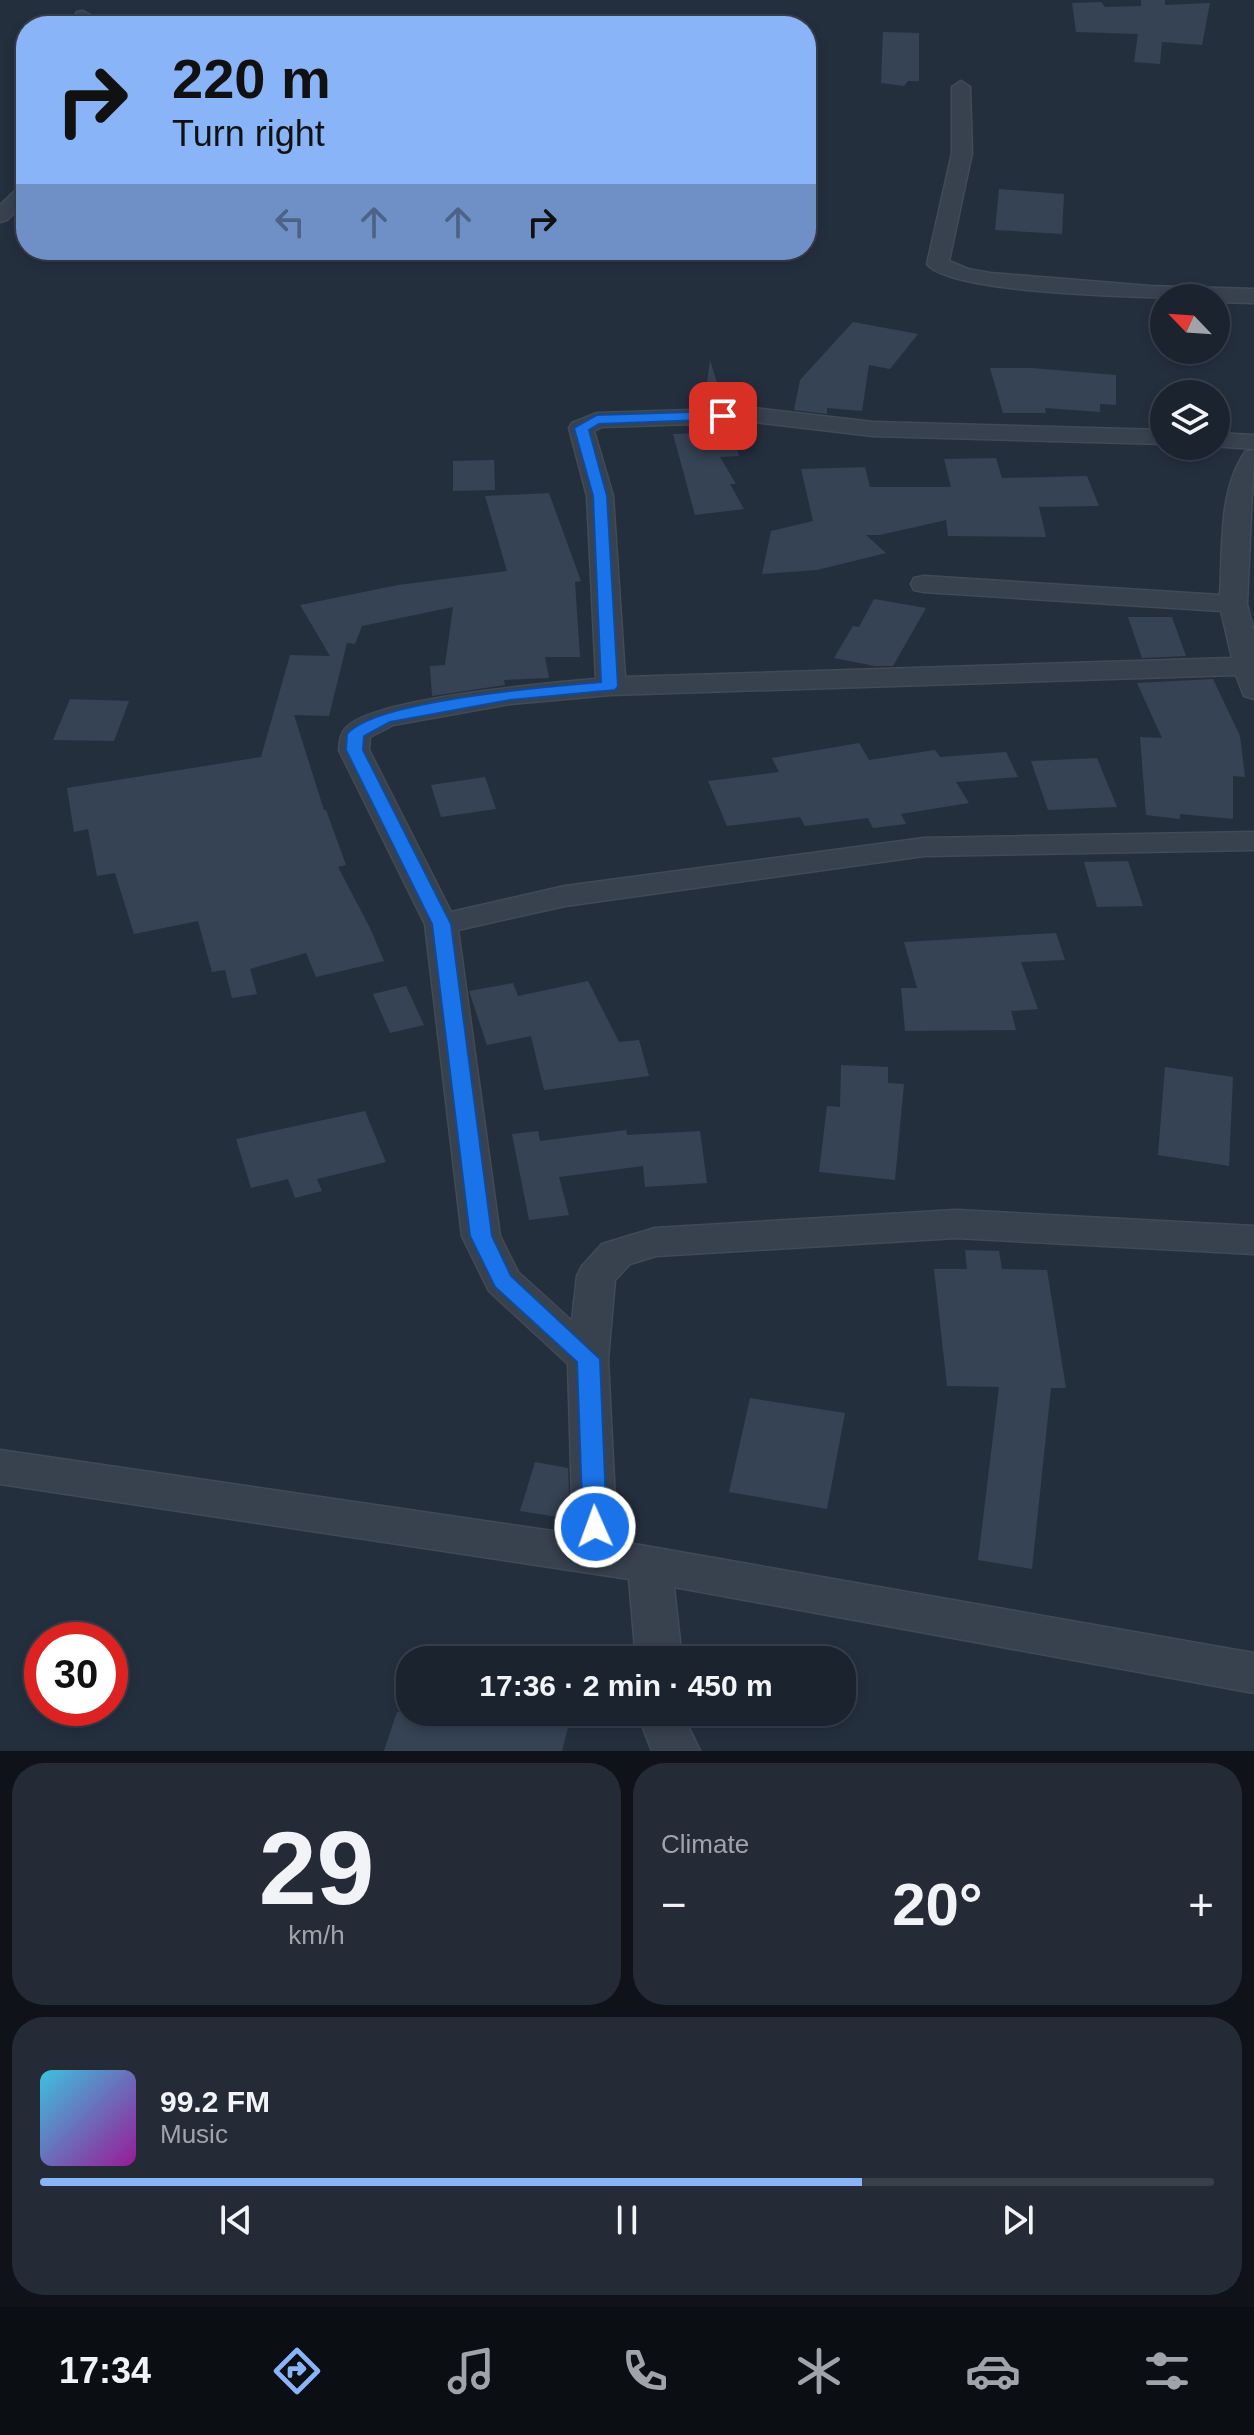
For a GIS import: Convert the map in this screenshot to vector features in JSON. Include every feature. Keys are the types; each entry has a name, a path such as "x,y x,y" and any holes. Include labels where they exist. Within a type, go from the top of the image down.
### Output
{"street":[{"path":"961,87 962,153 938,264 952,271 996,279 1184,296 1254,296"},
{"path":"0,216 16,199"},
{"path":"610,686 600,496 581,428 587,423 597,420 754,415 873,429 1150,437"},
{"path":"1230,441 1254,442"},
{"path":"588,1359 503,1281 481,1236 441,924 354,750 356,734 386,718 494,698 610,686 1251,678 1233,604 1240,491 1254,457"},
{"path":"924,584 1233,604"},
{"path":"441,924 565,896 924,847 1254,841"},
{"path":"596,1555 588,1359 596,1276 616,1254 655,1242 956,1224 1254,1240"},
{"path":"0,1467 596,1555 1254,1673"},
{"path":"650,1565 658,1646"},
{"path":"666,1726 676,1751"}],"building":[{"path":"1141,0 1165,0 1165,5 1210,3 1202,45 1162,42 1160,64 1134,62 1138,34 1076,32 1072,3 1101,2 1105,7 1141,6"},
{"path":"883,32 919,33 919,81 908,81 904,86 881,83"},
{"path":"999,189 1064,194 1062,234 995,230"},
{"path":"853,322 918,334 890,369 869,365 862,411 827,408 827,414 794,410 800,380"},
{"path":"710,360 724,406 704,407"},
{"path":"990,368 1116,375 1116,405 1100,404 1100,412 1045,408 1046,413 1003,413"},
{"path":"730,426 739,456 720,457 736,484 730,484 744,509 695,515 673,434 701,433 702,427"},
{"path":"996,458 1002,478 1087,476 1099,506 1039,507 1046,537 948,536 946,520 880,535 866,535 886,553 817,570 762,574 771,531 813,521 801,469 865,467 870,487 951,487 944,459"},
{"path":"494,460 495,490 453,491 453,461"},
{"path":"549,493 581,581 575,582 580,657 545,657 549,678 504,680 505,685 432,696 430,666 445,665 453,607 362,626 355,644 347,643 329,716 294,715 324,810 346,865 338,867 384,961 316,977 306,953 250,969 257,994 232,998 225,970 212,972 198,921 134,934 115,873 97,876 88,829 74,832 67,788 261,757 290,655 330,656 300,605 398,585 507,571 485,496"},
{"path":"874,599 926,608 893,666 875,666 834,658 853,626 859,627"},
{"path":"1128,617 1172,617 1186,656 1142,658"},
{"path":"1213,679 1240,736 1245,777 1233,776 1233,819 1180,814 1180,819 1146,815 1140,737 1162,738 1137,683"},
{"path":"70,699 129,701 114,741 53,740"},
{"path":"859,743 869,760 935,750 940,757 1006,752 1018,777 956,782 969,803 901,814 906,824 873,828 868,818 805,826 800,817 727,826 708,781 779,772 772,758"},
{"path":"1097,758 1117,807 1048,810 1031,761"},
{"path":"485,777 496,809 441,817 431,785"},
{"path":"1128,861 1143,906 1097,907 1084,862"},
{"path":"1056,933 1065,960 1021,962 1038,1009 1011,1011 1016,1030 905,1031 901,988 917,988 904,942"},
{"path":"588,981 619,1042 639,1040 649,1076 544,1090 531,1036 487,1045 469,991 513,983 518,996"},
{"path":"406,986 424,1025 390,1033 373,994"},
{"path":"841,1065 888,1067 888,1083 904,1084 895,1180 819,1172 827,1106 840,1107"},
{"path":"1165,1067 1233,1077 1229,1166 1158,1155"},
{"path":"365,1111 386,1162 317,1179 322,1191 295,1198 288,1179 251,1188 236,1139"},
{"path":"626,1130 627,1135 700,1131 707,1183 645,1187 643,1166 559,1177 569,1215 529,1220 512,1134 538,1131 540,1141"},
{"path":"965,1250 999,1251 1002,1269 1047,1270 1066,1388 1051,1388 1032,1569 978,1560 999,1387 947,1386 934,1269 967,1269"},
{"path":"750,1398 845,1413 827,1509 729,1492"},
{"path":"535,1462 568,1468 570,1519 520,1511"},
{"path":"396,1715 396,1726 568,1726 562,1751 384,1751"}],"route":[{"path":"595,1527 588,1359 503,1281 481,1236 441,924 354,750 356,734 386,718 510,695 610,686 600,496 581,428 597,420 723,416"}]}
